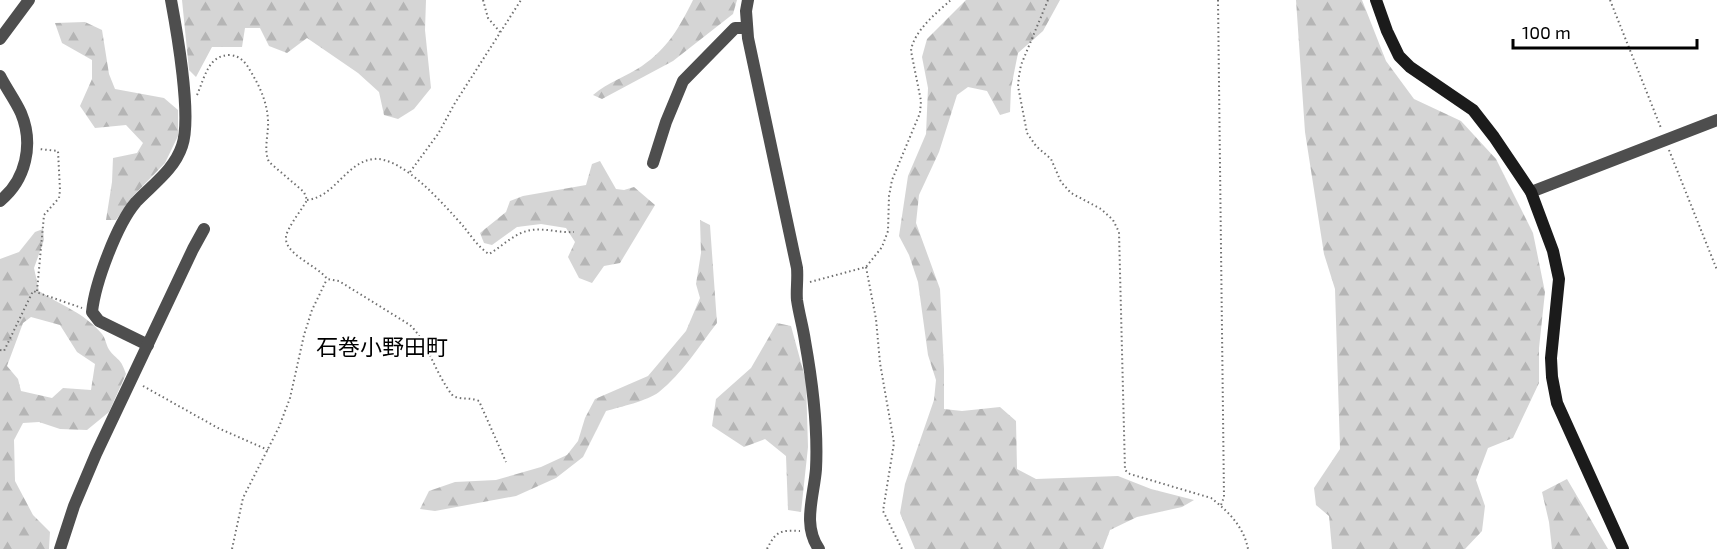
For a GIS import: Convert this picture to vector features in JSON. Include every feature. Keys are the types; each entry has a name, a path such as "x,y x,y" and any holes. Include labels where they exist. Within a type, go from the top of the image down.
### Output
{"street":[{"path":"0,37 29,0"},
{"path":"148,345 99,321 92,312 119,226 135,204 167,172 177,158 185,135 180,64 171,0"},
{"path":"748,0 746,28 797,268 796,298 809,364 815,439 816,468 810,531 819,549"},
{"path":"1376,0 1399,56 1410,67 1473,110 1531,192 1553,251 1559,279 1551,358 1557,403 1623,549"},
{"path":"653,163 666,122 683,81 735,28 746,28"},
{"path":"0,76 21,112 28,147 24,170 15,188 0,201"},
{"path":"1531,192 1717,120"},
{"path":"60,549 74,506 92,465 204,229"}],"path":[{"path":"483,0 488,18 500,32"},
{"path":"410,172 438,134 455,103 521,0"},
{"path":"798,285 866,267 882,247 888,231 889,195 892,180 920,113 921,101 911,51 912,43 951,0"},
{"path":"1048,0 1021,65 1018,86 1027,133 1036,146 1051,159 1061,182 1071,193 1101,209 1113,220 1119,232 1125,470 1130,474 1210,498 1221,505 1240,526 1248,549"},
{"path":"1218,0 1224,497 1221,505"},
{"path":"198,94 211,62 223,56 236,56 242,59 266,101 268,121 266,155 269,162 304,192 307,200"},
{"path":"28,147 58,152 59,198 44,215 37,291"},
{"path":"307,200 313,200 326,193 350,170 361,163 373,159 388,160 410,172 489,254 512,237 531,231 574,232"},
{"path":"307,200 287,233 288,247 323,273 327,279 339,281 410,325 419,333 432,362 453,396 459,399 473,398 479,401 506,462"},
{"path":"866,267 894,442 883,512 902,549"},
{"path":"232,549 243,498 269,450 290,398 304,335 312,310 327,279"},
{"path":"0,350 4,351 33,291 92,312"},
{"path":"133,379 218,428 269,450"},
{"path":"767,549 773,537 783,530 810,531"}],"green space":[{"path":"182,0 426,0 425,30 431,88 414,109 398,119 384,115 379,92 358,73 307,38 287,53 269,46 260,28 245,28 242,47 212,47 196,77 189,70"},
{"path":"693,0 737,0 733,14 673,61 602,99 593,95 642,66 659,52 678,28"},
{"path":"966,0 1060,0 1043,31 1018,53 1011,88 1010,112 1000,115 987,91 968,87 957,95 939,152 919,195 916,223 940,289 944,409 962,411 1000,407 1016,421 1017,469 1036,479 1118,476 1151,489 1194,500 1182,507 1137,517 1110,530 1103,549 915,549 900,513 905,484 934,400 936,380 928,355 918,282 909,255 899,236 908,176 926,134 928,88 922,57 927,39"},
{"path":"1296,0 1362,0 1386,61 1414,99 1461,121 1496,159 1533,233 1545,292 1539,348 1539,383 1513,438 1488,448 1476,480 1485,506 1482,531 1465,549 1332,549 1329,516 1316,505 1314,488 1340,449 1335,289 1324,254 1305,132"},
{"path":"85,22 102,30 109,74 115,89 164,98 178,110 178,136 165,163 134,195 116,220 106,220 113,158 137,153 143,143 126,125 95,128 80,106 92,79 92,60 62,43 55,23"},
{"path":"600,161 616,189 624,190 634,187 655,205 620,263 604,266 592,283 579,278 568,257 575,242 566,228 541,224 517,227 492,245 484,243 480,233 506,212 510,201 523,196 586,185 592,164"},
{"path":"700,220 710,225 717,323 675,377 659,392 648,398 606,411 583,457 556,478 516,496 435,511 420,509 429,491 455,482 496,480 541,467 567,455 578,441 585,418 595,399 648,376 686,331 700,298 696,284 701,253"},
{"path":"43,229 44,240 34,268 39,291 80,315 95,327 103,336 110,351 121,362 126,374 109,412 87,430 60,429 39,422 23,423 14,440 15,481 33,515 50,532 49,549 0,549 0,259 19,252 35,232","holes":["31,317 60,325 77,352 95,364 91,390 63,388 52,398 21,391 18,379 7,366 23,323"]},
{"path":"777,323 791,326 806,381 808,447 801,512 788,510 786,456 765,439 744,447 712,426 716,399 751,368"},
{"path":"1567,479 1608,549 1552,549 1542,492"}],"district":[{"name":"石巻小野田町","path":"382,346"}]}
